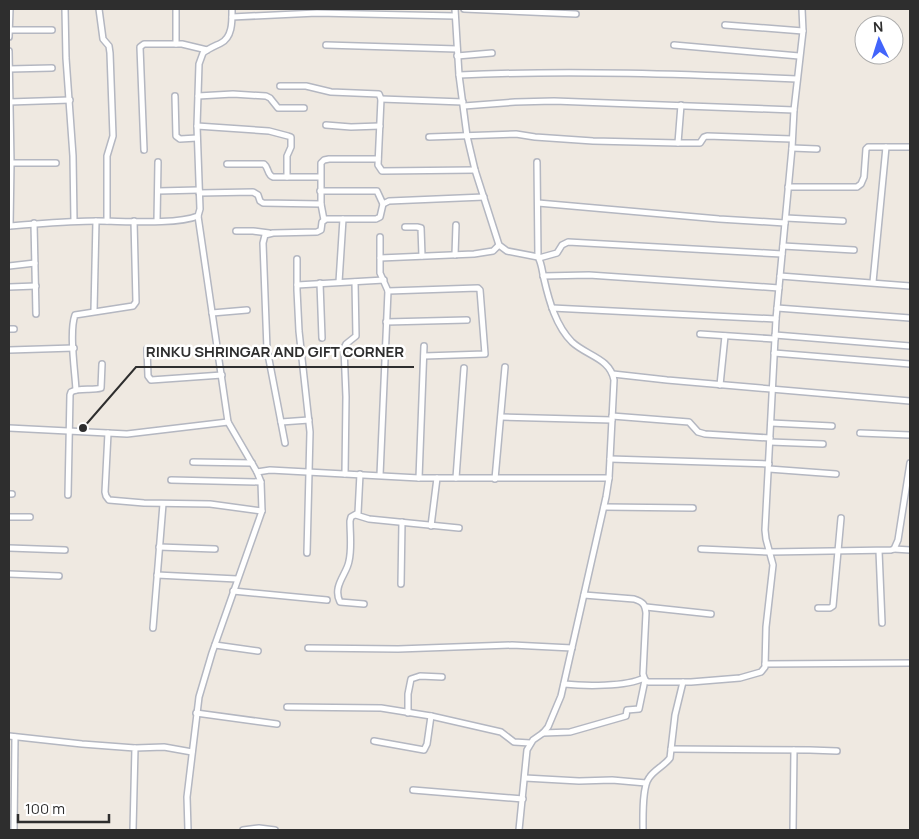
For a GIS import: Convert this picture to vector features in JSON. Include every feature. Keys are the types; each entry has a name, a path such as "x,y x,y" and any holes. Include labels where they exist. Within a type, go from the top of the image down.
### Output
{"street":[{"path":"9,37 10,9"},
{"path":"65,9 74,221"},
{"path":"99,9 103,40 109,46 110,53 113,136 107,160 107,221"},
{"path":"176,9 176,44"},
{"path":"188,830 187,797 199,697 237,579 262,511 261,482 228,422 198,216 197,126 200,64 203,53 225,41 231,30 232,9"},
{"path":"455,9 459,75 467,136 475,170 500,245 507,251 538,258 557,253 562,245 568,242 782,254"},
{"path":"464,9 576,14"},
{"path":"564,684 581,686 636,682 644,679 652,682 683,682 751,675 761,672 765,664 766,628 773,565 765,530 774,352 802,31 802,9"},
{"path":"232,17 317,13 455,16"},
{"path":"725,25 802,31"},
{"path":"9,30 52,30"},
{"path":"144,150 140,47 144,44 176,44 207,50"},
{"path":"326,45 457,53 492,53"},
{"path":"674,45 799,56"},
{"path":"9,51 11,163 9,226 74,221 157,221 189,219 198,216"},
{"path":"9,69 52,68"},
{"path":"459,75 636,73 797,78"},
{"path":"280,86 306,86 331,92 379,94 381,99 378,158 380,170 384,172 475,170"},
{"path":"198,96 233,94 266,96 278,108 304,108"},
{"path":"175,96 176,136 180,139 197,138"},
{"path":"381,99 464,104 554,101 794,110"},
{"path":"9,102 70,100"},
{"path":"678,143 681,105"},
{"path":"326,125 351,127 380,126"},
{"path":"197,126 268,131 290,137 292,143 287,153 287,177"},
{"path":"428,137 516,134 593,141 678,143 700,143 707,136 792,139"},
{"path":"873,282 886,147"},
{"path":"788,188 857,187 861,184 864,177 866,149 910,147"},
{"path":"792,148 817,149"},
{"path":"236,232 317,232 320,230 324,220 320,191 320,166 324,160 378,158"},
{"path":"157,221 158,162"},
{"path":"519,830 527,750 530,743 543,733 553,717 564,684 604,507 610,459 614,388 613,374 606,364 573,343 560,325 552,308 538,258 537,162"},
{"path":"11,163 56,163"},
{"path":"227,164 264,164 268,167 271,176 320,177"},
{"path":"158,191 253,192 258,195 263,203 321,204"},
{"path":"320,191 376,191 383,204"},
{"path":"324,220 378,218 383,204 389,201 484,197"},
{"path":"538,203 720,219 843,221"},
{"path":"339,282 343,219"},
{"path":"94,311 96,221"},
{"path":"76,390 73,325 75,315 135,304 134,221"},
{"path":"34,223 36,314"},
{"path":"456,225 456,255"},
{"path":"405,227 420,228 422,256"},
{"path":"269,233 264,238 263,244 266,336 286,443"},
{"path":"380,237 381,276 388,291 380,475"},
{"path":"380,258 487,253 500,245"},
{"path":"783,246 854,250"},
{"path":"298,259 299,332 309,420 307,553"},
{"path":"9,266 35,263"},
{"path":"543,276 589,275 779,288"},
{"path":"780,276 910,286"},
{"path":"297,284 384,280"},
{"path":"345,474 346,397 344,348 356,336 355,282"},
{"path":"320,283 322,338"},
{"path":"9,287 36,286"},
{"path":"388,291 478,288 480,290 485,354 424,356"},
{"path":"552,308 776,319"},
{"path":"777,308 910,318"},
{"path":"212,313 247,310"},
{"path":"386,322 467,320"},
{"path":"700,334 910,346"},
{"path":"720,385 725,336"},
{"path":"419,478 424,346"},
{"path":"9,350 74,348"},
{"path":"147,349 148,376 151,380 222,375"},
{"path":"774,352 910,364"},
{"path":"68,495 70,395 71,392 76,390 101,388 102,364"},
{"path":"495,479 505,367"},
{"path":"456,478 464,368"},
{"path":"613,374 720,385 910,400"},
{"path":"501,417 612,418 689,422 698,432 705,434 823,444"},
{"path":"281,422 309,420"},
{"path":"9,428 127,434 228,422"},
{"path":"771,423 832,426"},
{"path":"108,433 105,492 107,498 163,504 210,504 262,511"},
{"path":"860,433 910,435"},
{"path":"610,459 769,467 836,474"},
{"path":"193,462 252,463"},
{"path":"894,549 898,540 910,463"},
{"path":"257,472 270,470 419,478 608,478"},
{"path":"360,474 360,508 356,515 351,517 350,521 349,563 341,577 338,598 340,602 364,604"},
{"path":"432,526 437,478"},
{"path":"171,480 261,482"},
{"path":"904,496 910,496"},
{"path":"153,628 163,504"},
{"path":"604,507 693,508"},
{"path":"356,515 369,519 459,528"},
{"path":"9,517 30,518"},
{"path":"818,608 832,607 841,518"},
{"path":"401,584 402,522"},
{"path":"159,547 215,549"},
{"path":"9,548 64,550"},
{"path":"701,549 770,552 879,552 894,549 910,550"},
{"path":"879,552 882,623"},
{"path":"9,574 58,576"},
{"path":"157,575 237,579"},
{"path":"233,591 327,600"},
{"path":"543,733 570,732 626,716 627,710 639,709 644,679 646,607 641,601 634,599 584,595"},
{"path":"646,607 711,614"},
{"path":"215,645 258,651"},
{"path":"308,648 398,649 512,645 572,648"},
{"path":"765,664 910,663"},
{"path":"408,712 410,679 420,676 442,677"},
{"path":"643,830 646,784 650,776 666,764 670,758 675,716 683,682"},
{"path":"287,707 365,707 408,712 501,732 514,742 530,743"},
{"path":"196,713 277,724"},
{"path":"374,740 424,750 427,744 431,716"},
{"path":"9,736 135,748 164,747 192,752"},
{"path":"14,830 16,737"},
{"path":"133,830 135,748"},
{"path":"671,750 837,751"},
{"path":"793,830 794,750"},
{"path":"525,778 579,781 612,780 646,784"},
{"path":"413,790 523,799"},
{"path":"243,830 259,828 275,830"}],"place":[{"name":"RINKU SHRINGAR AND GIFT CORNER","path":"83,428"}]}
